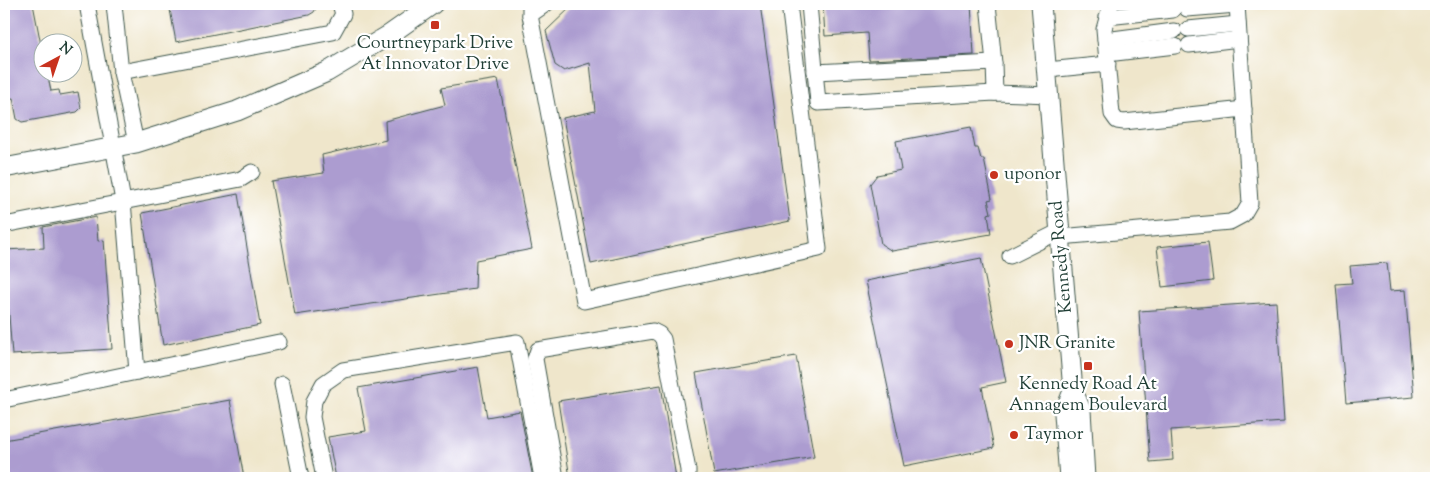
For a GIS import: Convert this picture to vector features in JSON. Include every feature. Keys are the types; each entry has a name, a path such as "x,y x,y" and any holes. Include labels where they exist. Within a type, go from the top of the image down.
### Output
{"main road":[{"path":"4,168 136,143 237,111 327,72 390,35 433,4"},
{"name":"Kennedy Road","path":"1041,4 1073,391 1081,410 1085,478"},
{"name":"Kennedy Road","path":"1069,478 1064,414 1073,391"}],"lane":[{"path":"86,4 124,201 137,372"},
{"path":"114,4 121,72 136,143"},
{"path":"121,72 333,32 343,14 340,4"},
{"path":"546,4 530,9 584,301 819,249 789,4"},
{"path":"809,4 818,104 995,93 1049,95"},
{"path":"988,4 995,93"},
{"path":"1010,256 1060,234 1230,222 1243,216 1250,203 1244,109 1239,32 1237,4 1180,10 1109,11 1104,29 1112,114 1117,120 1124,122 1244,109"},
{"path":"1047,70 1107,53 1181,38 1239,32"},
{"path":"815,72 994,63"},
{"path":"4,226 241,179 252,172"},
{"path":"556,478 535,358 538,350 653,331 663,339 688,478"},
{"path":"4,397 137,372 279,342"},
{"path":"324,478 312,417 314,401 323,384 343,370 517,342 542,478"},
{"path":"282,384 301,478"}],"building":[{"path":"4,4 33,4 38,32 32,32 32,82 49,82 51,91 59,90 60,95 78,92 81,108 77,112 22,122 17,119 13,98 4,99"},
{"path":"169,4 318,4 314,12 309,15 176,42"},
{"path":"574,4 760,4 790,221 591,264 563,118 595,111 590,63 564,71 555,65 546,31"},
{"path":"823,4 971,4 974,55 869,60 867,33 825,36"},
{"path":"498,79 532,249 476,260 475,289 295,315 271,181 324,173 322,155 386,140 385,121 445,105 441,88"},
{"path":"971,127 975,148 978,148 981,159 984,159 992,199 988,200 991,213 988,214 991,234 892,251 881,244 870,184 877,175 901,170 896,141"},
{"path":"238,194 260,325 163,345 142,213"},
{"path":"96,217 98,241 104,240 112,349 12,355 4,250 44,248 43,227"},
{"path":"1208,242 1213,281 1162,287 1157,247"},
{"path":"981,258 1006,382 982,387 994,448 904,466 866,281"},
{"path":"1387,263 1390,291 1405,290 1414,397 1346,403 1336,284 1352,283 1350,266"},
{"path":"1276,302 1284,422 1171,430 1173,460 1150,462 1139,311"},
{"path":"796,356 814,457 714,474 696,373"},
{"path":"478,367 487,417 520,411 533,478 336,478 328,437 366,431 358,388"},
{"path":"661,385 676,478 570,478 558,401"},
{"path":"230,400 244,478 4,478 4,440"}],"place":[{"name":"Courtneypark Drive At Innovator Drive","path":"435,25"},
{"name":"uponor","path":"994,175"},
{"name":"JNR Granite","path":"1009,344"},
{"name":"Kennedy Road At Annagem Boulevard","path":"1088,366"},
{"name":"Taymor","path":"1014,435"}]}
